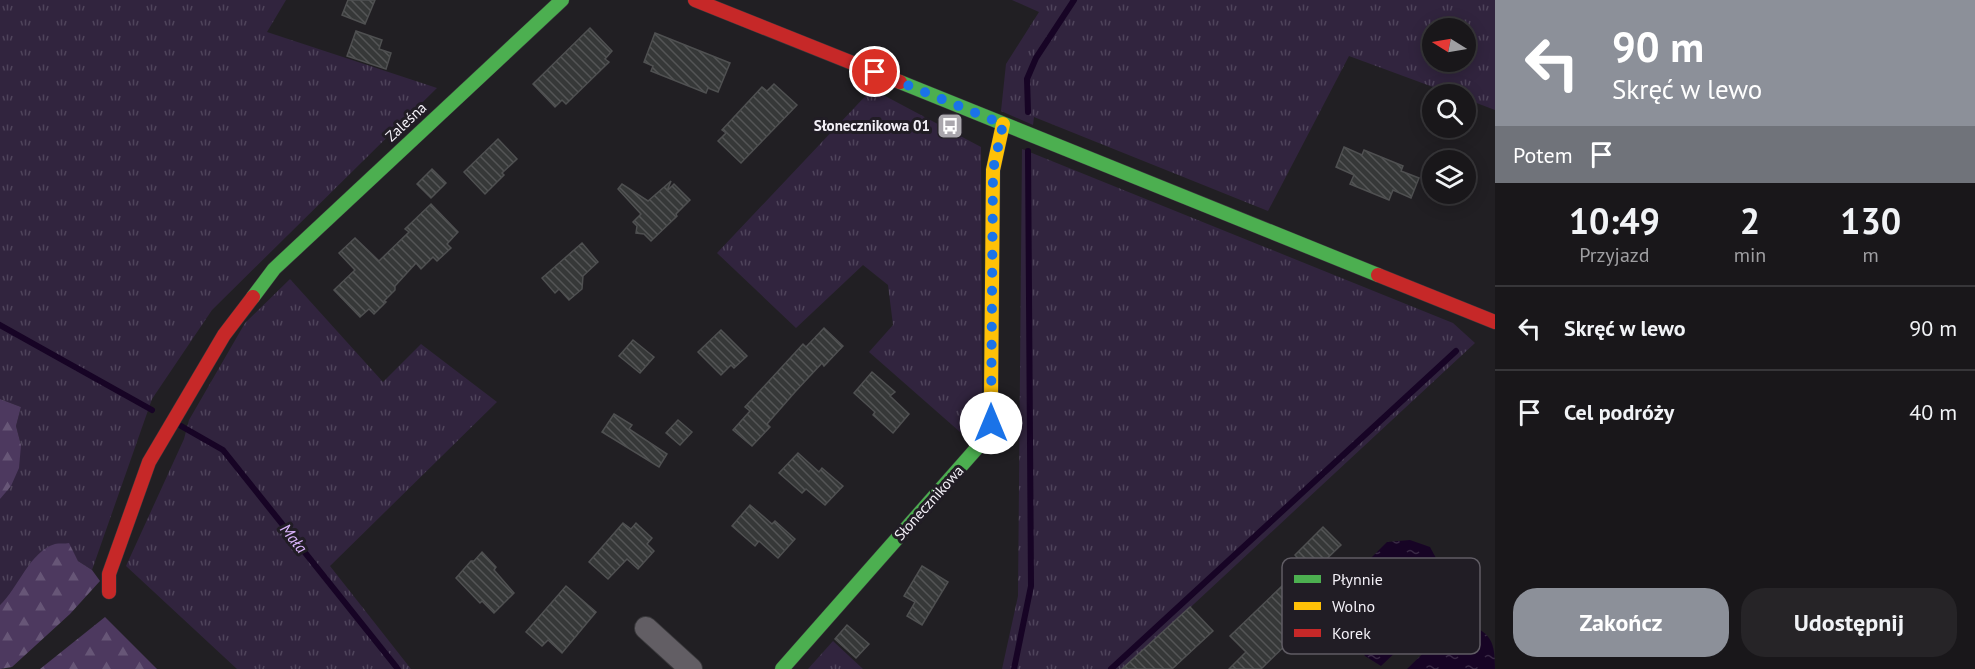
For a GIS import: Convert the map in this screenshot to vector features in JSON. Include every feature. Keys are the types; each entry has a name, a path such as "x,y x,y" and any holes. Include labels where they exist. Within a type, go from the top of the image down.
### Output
{"street":[{"name":"Zaleśna","path":"109,592 109,574 149,462 224,335 274,268 561,0"},
{"path":"695,0 1495,322"},
{"name":"Słonecznikowa","path":"782,669 977,449 984,440 991,423 993,170 1003,124"},
{"path":"646,628 691,669"}],"green space":[{"path":"0,0 286,0 267,32 437,88 212,310 152,399 92,570 78,561 69,544 37,556 7,599 0,605 0,499 21,445 16,426 21,407 0,399"},
{"path":"1012,0 1495,0 1495,110 1476,103 1476,84 1425,84 1349,56 1268,211 1034,117 1033,125 1001,111 1006,64 1039,12"},
{"path":"872,89 981,147 982,396 978,422 968,439 869,352 893,325 888,285 863,265 796,328 717,253"},
{"path":"1022,149 1453,323 1475,343 1124,669 1002,669 1018,596"},
{"path":"290,279 383,382 421,344 497,402 330,566 411,669 237,669 126,566 184,439 189,420 245,323"},
{"path":"0,399 21,407 16,426 21,445 19,468 11,486 0,499"},
{"path":"69,543 78,561 92,570 100,581 70,614 12,667 0,669 0,605 38,555 55,544"},
{"path":"105,617 157,669 40,669"},
{"path":"833,641 863,669 808,669"}],"water":[{"path":"1410,540 1430,547 1436,558 1371,558 1387,542"},
{"path":"1480,630 1488,636 1495,657 1495,669 1407,669 1422,654 1480,654"},
{"path":"1364,654 1394,654 1381,666"}],"building":[{"path":"348,0 375,0 365,24 342,15"},
{"path":"590,28 612,51 605,59 609,62 566,104 562,100 555,107 533,84"},
{"path":"356,31 382,40 379,49 391,53 386,69 347,56"},
{"path":"655,33 730,63 718,92 708,88 706,93 651,71 653,66 644,62"},
{"path":"774,84 797,105 741,163 718,141 726,133 722,130 762,87 767,91"},
{"path":"498,139 517,159 485,194 464,172"},
{"path":"1344,147 1362,155 1364,150 1403,166 1401,171 1419,178 1411,198 1393,190 1389,200 1350,184 1354,175 1336,167"},
{"path":"432,169 446,183 431,198 417,184"},
{"path":"671,181 667,191 674,184 690,200 651,241 644,234 636,233 637,226 633,222 641,214 618,189 622,184 648,201"},
{"path":"431,204 458,232 447,244 451,248 437,261 433,257 421,269 416,263 374,314 369,309 360,317 334,290 355,270 339,253 355,238 379,261 409,232 405,229"},
{"path":"582,243 598,262 583,276 582,289 569,300 559,289 555,293 542,278"},
{"path":"824,328 843,346 824,366 822,363 795,392 767,424 770,427 752,446 733,430 750,411 745,407 803,344 806,347"},
{"path":"721,330 747,356 734,368 731,365 721,375 698,352"},
{"path":"633,340 654,357 640,373 619,356"},
{"path":"872,372 895,392 890,396 909,414 893,433 854,393"},
{"path":"614,414 632,425 629,429 667,454 659,467 602,432"},
{"path":"678,420 692,432 680,445 666,433"},
{"path":"798,453 819,472 822,468 843,486 825,505 806,489 802,493 779,473"},
{"path":"750,505 772,524 775,521 795,539 778,558 759,541 755,546 732,526"},
{"path":"623,523 631,529 636,523 652,538 647,544 654,551 638,569 627,559 608,579 589,562"},
{"path":"1323,527 1341,545 1328,558 1298,558 1295,555"},
{"path":"482,552 496,567 494,570 514,593 494,613 482,601 480,603 456,578"},
{"path":"922,566 948,582 922,625 907,616 915,602 904,596"},
{"path":"566,586 596,612 562,653 548,640 542,646 526,632"},
{"path":"1282,586 1282,649 1261,669 1229,669 1246,652 1230,636"},
{"path":"1190,607 1213,631 1172,669 1122,669"},
{"path":"847,625 869,644 856,658 835,639"}],"waterway":[{"path":"1028,112 1027,79 1036,58 1074,0"},
{"path":"1014,669 1031,586 1028,151"},
{"name":"Mała","path":"0,325 152,410"},
{"path":"1111,669 1456,351"},
{"name":"Mała","path":"181,426 223,450 398,669"}],"traffic: fast":[{"path":"253,297 274,269 562,0"},
{"path":"900,82 1378,275"},
{"path":"782,669 984,440 991,423 991,399"}],"traffic: slow":[{"path":"991,399 993,170 1003,124"}],"traffic: jam":[{"path":"695,0 900,82"},
{"path":"1378,275 1495,322"},
{"path":"109,592 109,574 149,462 224,335 253,297"}],"place":[{"name":"Słonecznikowa 01","path":"950,126"}],"route":[{"path":"875,72 1003,124 993,170 991,423"}]}
